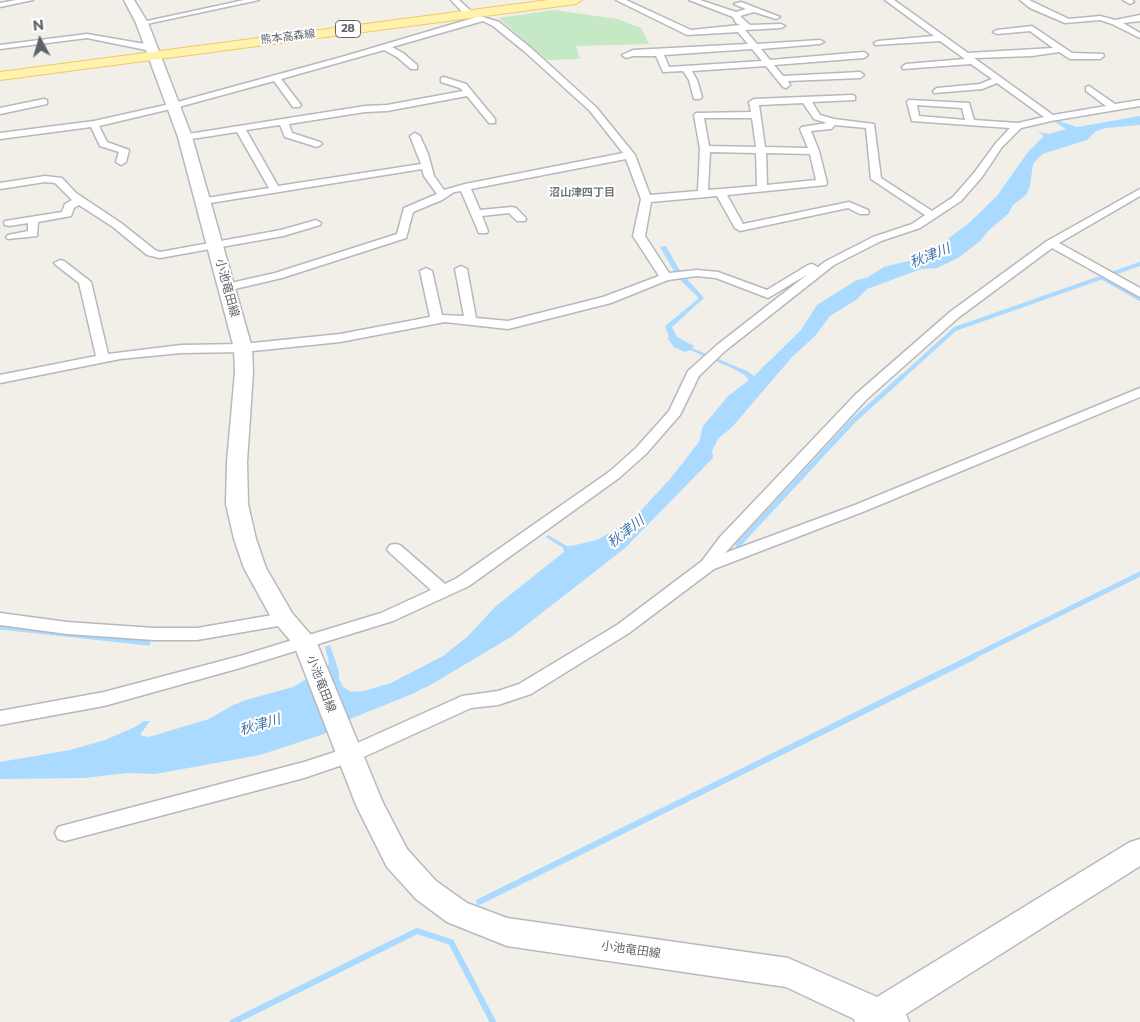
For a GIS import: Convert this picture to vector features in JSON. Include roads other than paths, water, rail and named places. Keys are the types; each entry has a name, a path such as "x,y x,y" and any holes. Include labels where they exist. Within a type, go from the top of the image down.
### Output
{"main road":[{"name":"小池竜田線","path":"129,0 142,22 185,137 243,348 244,372 237,462 237,504 255,568 284,619 304,641 370,805 398,858 426,890 457,913 506,932 788,974 879,1019"},
{"name":"熊本高森線","path":"0,76 152,51 474,15 541,2 576,0"},
{"path":"879,1019 1140,851"}],"street":[{"path":"0,5 29,0"},
{"path":"142,22 252,0"},
{"path":"455,0 474,15 496,24 528,50 593,109 630,155 646,199 640,236 666,277"},
{"path":"620,0 690,33 780,26"},
{"path":"693,0 736,15 754,9"},
{"path":"889,0 1051,118"},
{"path":"1024,0 1033,6 1068,21 1100,18 1115,22 1140,36"},
{"path":"738,4 776,17"},
{"path":"190,13 198,22"},
{"path":"0,147 0,136 94,124 172,106 385,47 474,15"},
{"path":"736,15 739,21 746,25 742,29"},
{"path":"1115,22 1137,19 1139,17"},
{"path":"997,32 1032,28 1055,47 1062,49 1072,57 1100,56"},
{"path":"742,29 784,82 858,77"},
{"path":"0,46 87,36 152,51"},
{"path":"878,43 943,38"},
{"path":"626,55 633,53 659,53 820,42"},
{"path":"385,47 400,55 414,67"},
{"path":"906,67 1010,52 1032,53 1062,49"},
{"path":"659,53 666,70 864,55"},
{"path":"686,69 693,80 696,97"},
{"path":"276,78 296,105"},
{"path":"937,91 982,86 999,79"},
{"path":"444,80 463,86 492,120"},
{"path":"1089,88 1114,106"},
{"path":"185,137 365,109 387,108 468,93"},
{"path":"762,189 761,150 754,102 852,98"},
{"path":"806,100 817,116 833,122 871,126 876,179 933,216"},
{"path":"0,111 44,102"},
{"path":"970,122 966,105 912,102 915,118 1018,126 1114,106 1140,103"},
{"path":"703,194 705,149 699,115 757,115"},
{"path":"284,122 288,135 316,144"},
{"path":"721,193 740,228 815,197 822,183 814,151 805,129 828,127 833,122"},
{"path":"94,124 103,144 124,150 121,162"},
{"path":"0,718 104,699 240,662 387,617 463,582 614,475 641,451 674,412 693,374 721,348 830,263 877,239 916,226 957,199 978,175 999,145 1018,126"},
{"path":"240,128 275,189"},
{"path":"415,136 423,154 428,176 443,195"},
{"path":"705,149 814,151"},
{"path":"226,287 278,276 402,236 408,210 451,190 630,155"},
{"path":"204,201 425,166"},
{"path":"0,186 58,180 80,200 117,225 151,253 160,255 283,233 316,223"},
{"path":"465,187 483,231"},
{"path":"646,199 762,189 815,197 849,205 864,212"},
{"path":"708,565 725,541 861,397 954,315 1051,243 1140,192"},
{"path":"9,223 67,214 69,206 80,200"},
{"path":"476,214 512,210 521,220"},
{"path":"12,237 33,234 33,219"},
{"path":"1051,243 1140,294"},
{"path":"60,263 85,282 103,359"},
{"path":"0,379 120,355 181,348 243,348 340,338 445,318 508,325 607,300 666,277 697,273 718,274 768,294 817,264 830,263"},
{"path":"461,269 471,321"},
{"path":"426,271 437,319"},
{"path":"65,833 190,798 304,770 346,748 414,728 468,701 498,698 525,689 623,629 708,565 860,508 1140,392"},
{"path":"395,549 444,592"},
{"path":"0,619 67,628 162,634 197,634 284,619"}],"water":[{"name":"秋津川","path":"1140,116 1140,125 1106,128 1096,131 1087,140 1042,154 1033,164 1030,186 1026,195 1013,205 1008,214 989,230 980,241 958,258 937,268 921,269 867,289 856,300 830,316 815,336 792,357 733,426 718,439 712,451 713,458 625,548 511,637 432,684 350,719 324,734 260,755 155,774 127,773 84,778 0,779 0,762 70,750 105,740 144,721 150,721 140,735 149,737 209,719 231,706 246,700 293,687 327,667 329,662 325,647 330,645 339,672 339,679 343,687 351,692 364,691 391,683 443,656 467,637 496,606 564,552 563,548 546,537 548,535 567,546 571,546 597,540 632,520 670,479 699,442 703,426 728,396 749,380 745,375 734,369 690,350 685,352 674,347 667,338 669,337 665,326 698,299 698,297 678,278 660,247 666,246 680,271 704,298 672,327 677,337 694,346 692,348 747,371 754,376 801,330 817,305 855,281 868,277 884,267 920,258 940,249 945,241 969,223 997,196 1028,152 1043,137 1043,135 1037,132 1049,134 1066,129 1055,122 1059,121 1077,127"}],"waterway":[{"path":"1102,277 1140,264"},
{"path":"901,378 955,329 1102,277"},
{"path":"1102,277 1140,299"},
{"path":"738,545 853,421 902,377"},
{"path":"972,657 1140,574"},
{"path":"0,627 148,643"},
{"path":"479,902 975,656"},
{"path":"233,1022 417,931 451,942 493,1022"}],"district":[{"name":"沼山津四丁目","path":"582,193"}]}
